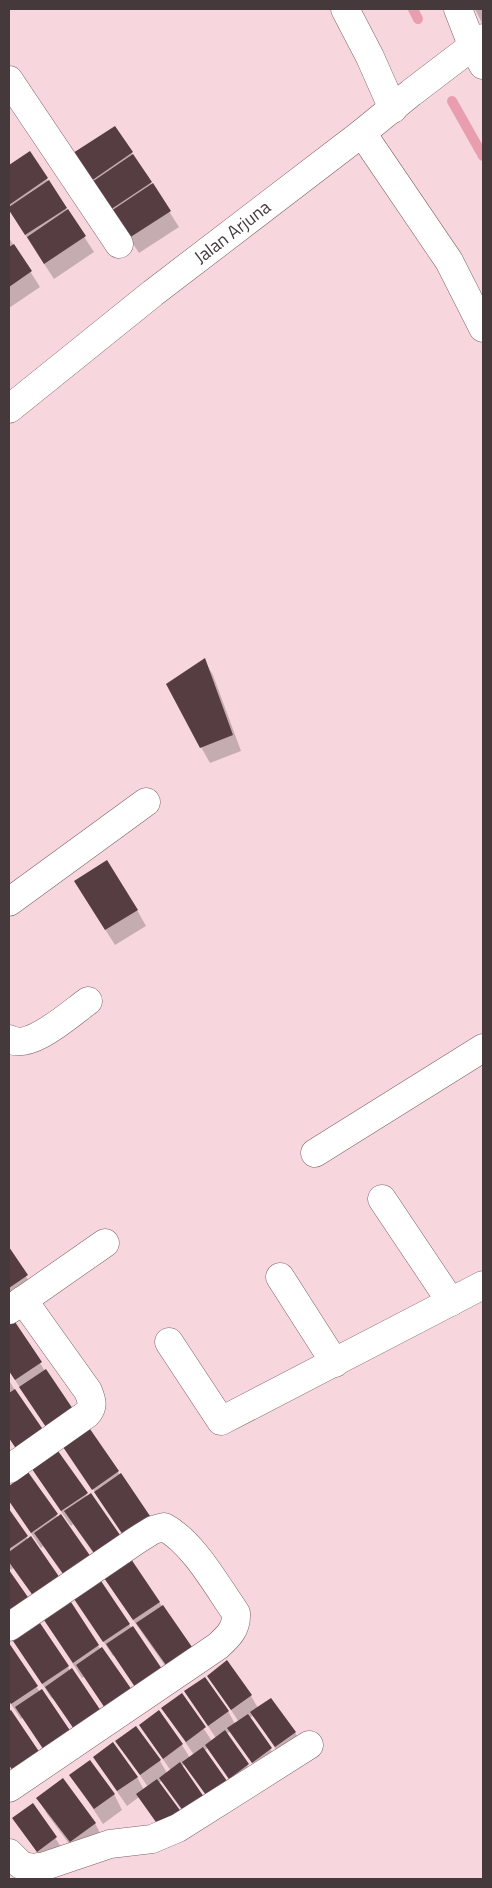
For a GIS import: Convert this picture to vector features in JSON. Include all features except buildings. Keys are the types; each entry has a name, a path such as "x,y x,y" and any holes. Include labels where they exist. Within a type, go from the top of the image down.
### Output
{"street":[{"path":"345,9 370,57 402,101"},
{"path":"458,9 474,51"},
{"name":"Jalan Arjuna","path":"9,409 84,351 153,293 402,101 474,51"},
{"path":"9,80 119,244"},
{"path":"362,133 449,261 483,328"},
{"path":"9,902 146,802"},
{"path":"9,1039 22,1043 34,1039 88,1001"},
{"path":"315,1153 483,1048"},
{"path":"382,1199 451,1302"},
{"path":"9,1469 87,1414 92,1408 92,1400 88,1392 16,1305 105,1243"},
{"path":"280,1277 335,1363"},
{"path":"169,1342 221,1421 483,1285"},
{"path":"9,1628 137,1540 153,1530 164,1527 184,1540 236,1612 236,1620 229,1636 218,1646 9,1788"},
{"path":"9,1853 21,1864 31,1868 45,1866 110,1844 152,1839 178,1828 309,1745"}],"waterway":[{"path":"413,9 418,19"},
{"path":"452,101 483,156"}]}
